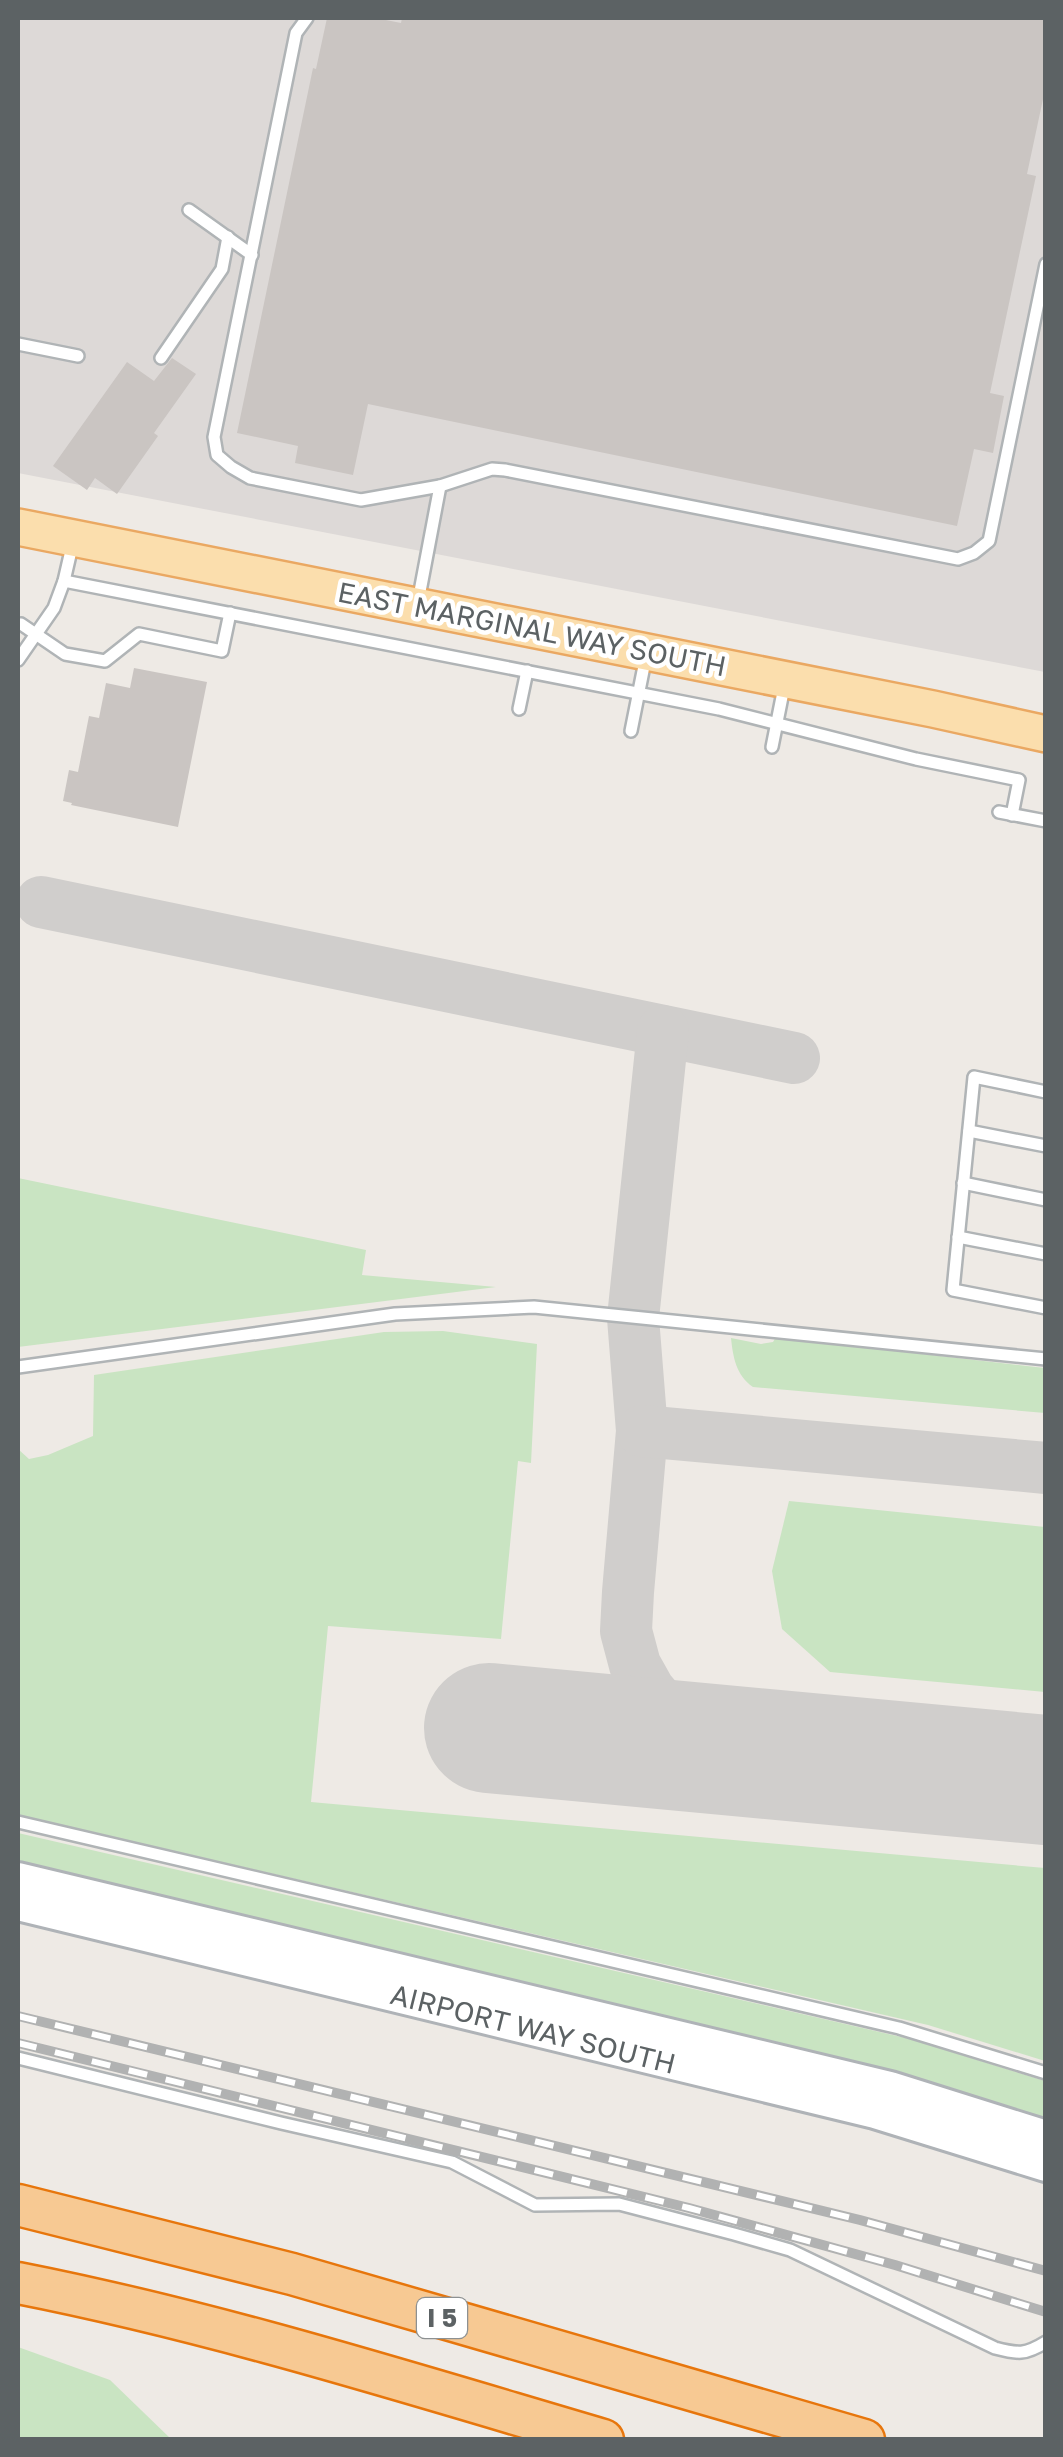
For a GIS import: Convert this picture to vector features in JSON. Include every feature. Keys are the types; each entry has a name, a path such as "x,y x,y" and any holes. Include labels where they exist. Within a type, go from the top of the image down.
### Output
{"highway":[{"name":"I 5","path":"18,2205 292,2274 864,2440"},
{"path":"18,2283 109,2301 280,2344 604,2440"}],"main road":[{"name":"EAST MARGINAL WAY SOUTH","path":"18,527 1046,734"},
{"name":"AIRPORT WAY SOUTH","path":"18,1879 890,2088 1046,2137"},
{"name":"AIRPORT WAY SOUTH","path":"18,1904 875,2112 1046,2165"}],"lane":[{"path":"307,18 296,34 214,437 217,455 250,478 361,500 440,486 492,469 505,470 958,559 989,541 1046,264"},
{"path":"189,210 252,254"},
{"path":"161,358 222,269 228,237"},
{"path":"18,344 78,356"},
{"path":"418,606 440,486"},
{"path":"18,660 54,608 74,538"},
{"path":"64,580 638,693 1019,780 1006,813 1046,821"},
{"path":"21,624 64,654 104,661 139,634 222,651 230,613"},
{"path":"631,731 646,652"},
{"path":"519,709 526,671"},
{"path":"772,747 786,680"},
{"path":"1046,1092 974,1077 953,1290 1046,1308"},
{"path":"968,1130 1046,1146"},
{"path":"964,1184 1046,1200"},
{"path":"958,1237 1046,1254"},
{"path":"18,1367 394,1314 534,1307 1046,1358"},
{"path":"18,1822 899,2028 1046,2073"},
{"path":"18,2058 452,2162 535,2205 619,2204 734,2234 790,2250 995,2348 1017,2354 1046,2342"}],"shaded area":[{"path":"18,18 1045,18 1045,672 18,473"}],"green space":[{"path":"18,1178 366,1250 362,1275 496,1287 18,1347"},
{"path":"443,1331 537,1344 531,1463 518,1461 501,1639 328,1626 311,1802 1045,1868 1045,2061 928,2025 18,1815 18,1449 29,1459 93,1436 94,1375 384,1332"},
{"path":"776,1337 1045,1368 1045,1413 753,1387 739,1371 731,1338 761,1344 773,1342"},
{"path":"789,1501 1045,1527 1045,1692 830,1672 782,1629 772,1571"},
{"path":"18,1833 910,2039 1045,2081 1045,2120 887,2073 552,1989 520,1986 396,1951 18,1867"},
{"path":"18,2347 110,2380 171,2439 18,2439"}],"building":[{"path":"327,18 376,18 401,23 402,18 1046,18 1046,85 1027,174 1036,176 990,393 1004,396 993,453 974,449 957,526 368,404 353,475 295,463 298,446 237,433 313,68 316,69"},
{"path":"172,358 196,374 117,494 95,478 87,490 53,466 127,362 154,381"},
{"path":"134,668 207,682 178,827 63,801 69,770 78,772 89,716 99,718 106,683 130,688"}],"taxiway":[{"path":"41,902 794,1058"},
{"path":"663,1031 633,1318 642,1431 626,1631 635,1665 671,1716 689,1731 748,1752"},
{"path":"642,1431 1046,1468"}],"runway":[{"path":"489,1728 1046,1780"}],"railway":[{"path":"18,2016 860,2220 1046,2271"},
{"path":"18,2043 689,2208 1046,2312"}]}
